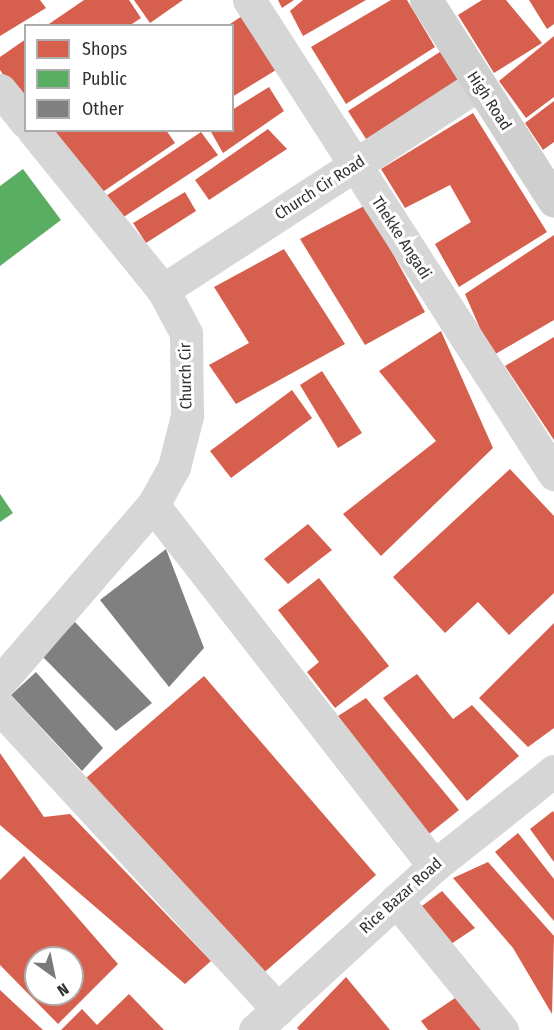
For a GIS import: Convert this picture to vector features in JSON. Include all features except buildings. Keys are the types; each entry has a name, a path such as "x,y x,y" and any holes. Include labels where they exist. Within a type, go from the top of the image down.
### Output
{"main road":[{"name":"High Road","path":"426,0 477,85 554,201"}],"street":[{"name":"Thekke Angadi","path":"249,0 554,474"},
{"name":"Church Cir Road","path":"163,290 477,85"},
{"path":"0,90 24,120"},
{"name":"Church Cir","path":"0,682 153,505 174,467 187,416 186,333 163,290 35,132"},
{"path":"153,505 434,866"},
{"path":"0,708 267,1019"},
{"name":"Rice Bazar Road","path":"267,1019 434,866 554,771"},
{"path":"396,900 502,1030"}]}
